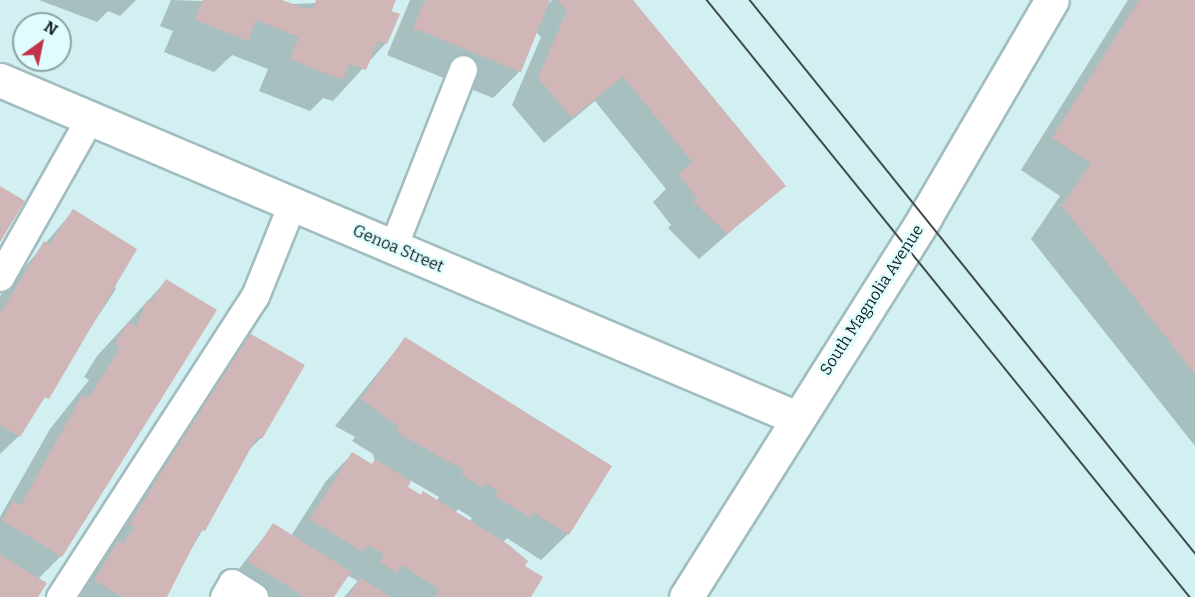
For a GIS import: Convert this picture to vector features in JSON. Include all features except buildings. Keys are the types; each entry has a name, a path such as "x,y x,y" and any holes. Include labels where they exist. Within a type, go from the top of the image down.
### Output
{"street":[{"name":"South Magnolia Avenue","path":"686,597 925,217 1052,0"},
{"name":"Genoa Street","path":"0,80 797,418"}],"lane":[{"path":"393,247 463,69"},
{"path":"0,278 90,118"},
{"path":"60,597 255,296 292,204"},
{"path":"224,597 232,583 254,597"}],"tram line":[{"path":"707,0 1190,597"},
{"path":"750,0 1195,553"}]}
